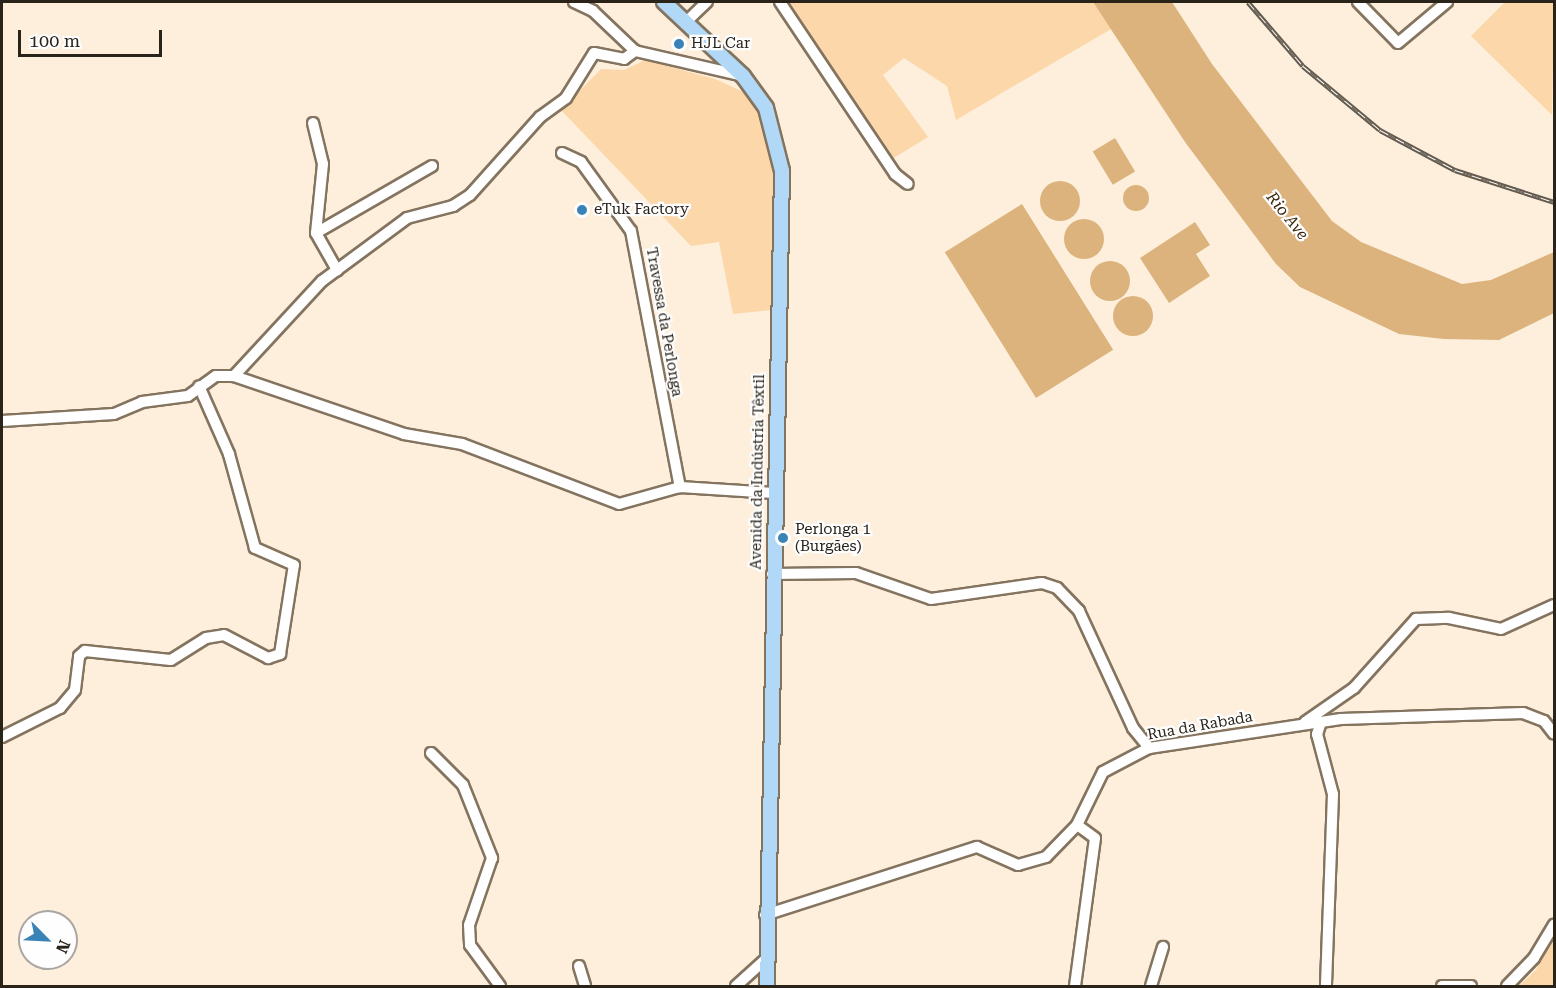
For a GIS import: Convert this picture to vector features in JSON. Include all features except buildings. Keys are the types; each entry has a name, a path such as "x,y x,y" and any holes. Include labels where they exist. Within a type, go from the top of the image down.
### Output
{"main road":[{"name":"Avenida da Indústria Têxtil","path":"664,2 743,76 766,108 782,171 764,962 767,987"}],"street":[{"path":"573,2 593,11 634,51 743,76"},
{"path":"686,22 707,2"},
{"path":"780,2 895,174 908,183"},
{"path":"1358,2 1398,43 1447,2"},
{"path":"234,376 337,270 407,218 453,206 470,195 540,117 566,98 594,53 624,59 634,51"},
{"path":"313,123 323,164 316,233 337,270"},
{"name":"Travessa da Perlonga","path":"561,153 581,162 631,231 680,487"},
{"path":"316,233 432,166"},
{"path":"2,421 114,414 142,402 188,396 216,376 234,376 404,434 462,444 618,504 680,487 774,493"},
{"path":"2,737 60,708 75,690 79,656 85,651 171,660 206,638 224,635 268,658 280,654 294,565 255,548 229,454 199,386"},
{"path":"772,574 856,573 931,599 1042,583 1057,588 1079,611 1133,728 1149,748"},
{"path":"1305,722 1354,688 1416,619 1449,618 1501,629 1554,605"},
{"name":"Rua da Rabada","path":"765,915 977,847 1018,865 1036,860 1077,825 1102,772 1149,748 1305,722 1523,713 1544,721 1554,734"},
{"path":"1320,722 1317,734 1332,794 1326,987"},
{"path":"430,753 463,785 492,858 469,925 470,945 500,987"},
{"path":"1075,987 1095,838 1077,825"},
{"path":"1507,987 1534,958 1554,926"},
{"path":"1151,987 1163,946"},
{"path":"736,987 764,962"},
{"path":"579,966 585,987"},
{"path":"1442,987 1471,987"}],"shaded area":[{"path":"787,2 1093,2 1111,29 956,120 947,86 904,58 883,75 928,137 892,159"},
{"path":"1505,2 1554,2 1552,115 1471,36"},
{"path":"645,60 715,79 750,95 760,113 775,164 771,310 733,314 719,242 691,246 561,110 601,69 624,70"},
{"path":"1554,935 1554,986 1519,986 1536,970"}],"water":[{"name":"Rio Ave","path":"1093,2 1172,2 1212,64 1332,221 1361,242 1462,284 1491,280 1554,252 1554,313 1499,340 1444,339 1399,334 1300,287 1276,264 1185,142"},
{"path":"1115,138 1135,171 1113,185 1093,151"},
{"path":"1060,181 1074,187 1080,201 1074,215 1060,221 1046,215 1040,201 1046,187"},
{"path":"1136,185 1145,189 1149,198 1145,207 1136,211 1127,207 1123,198 1127,189"},
{"path":"1022,204 1113,350 1036,398 945,252"},
{"path":"1084,219 1098,225 1104,239 1098,253 1084,259 1070,253 1064,239 1070,225"},
{"path":"1195,222 1210,245 1196,254 1210,276 1169,303 1140,258"},
{"path":"1110,261 1124,267 1130,281 1124,295 1110,301 1096,295 1090,281 1096,267"},
{"path":"1133,296 1147,302 1153,316 1147,330 1133,336 1119,330 1113,316 1119,302"}],"railway":[{"path":"1248,2 1303,66 1380,130 1455,170 1554,202"}],"place":[{"name":"HJL Car","path":"679,44"},
{"name":"eTuk Factory","path":"582,210"},
{"name":"Perlonga 1 (Burgães)","path":"783,538"}]}
